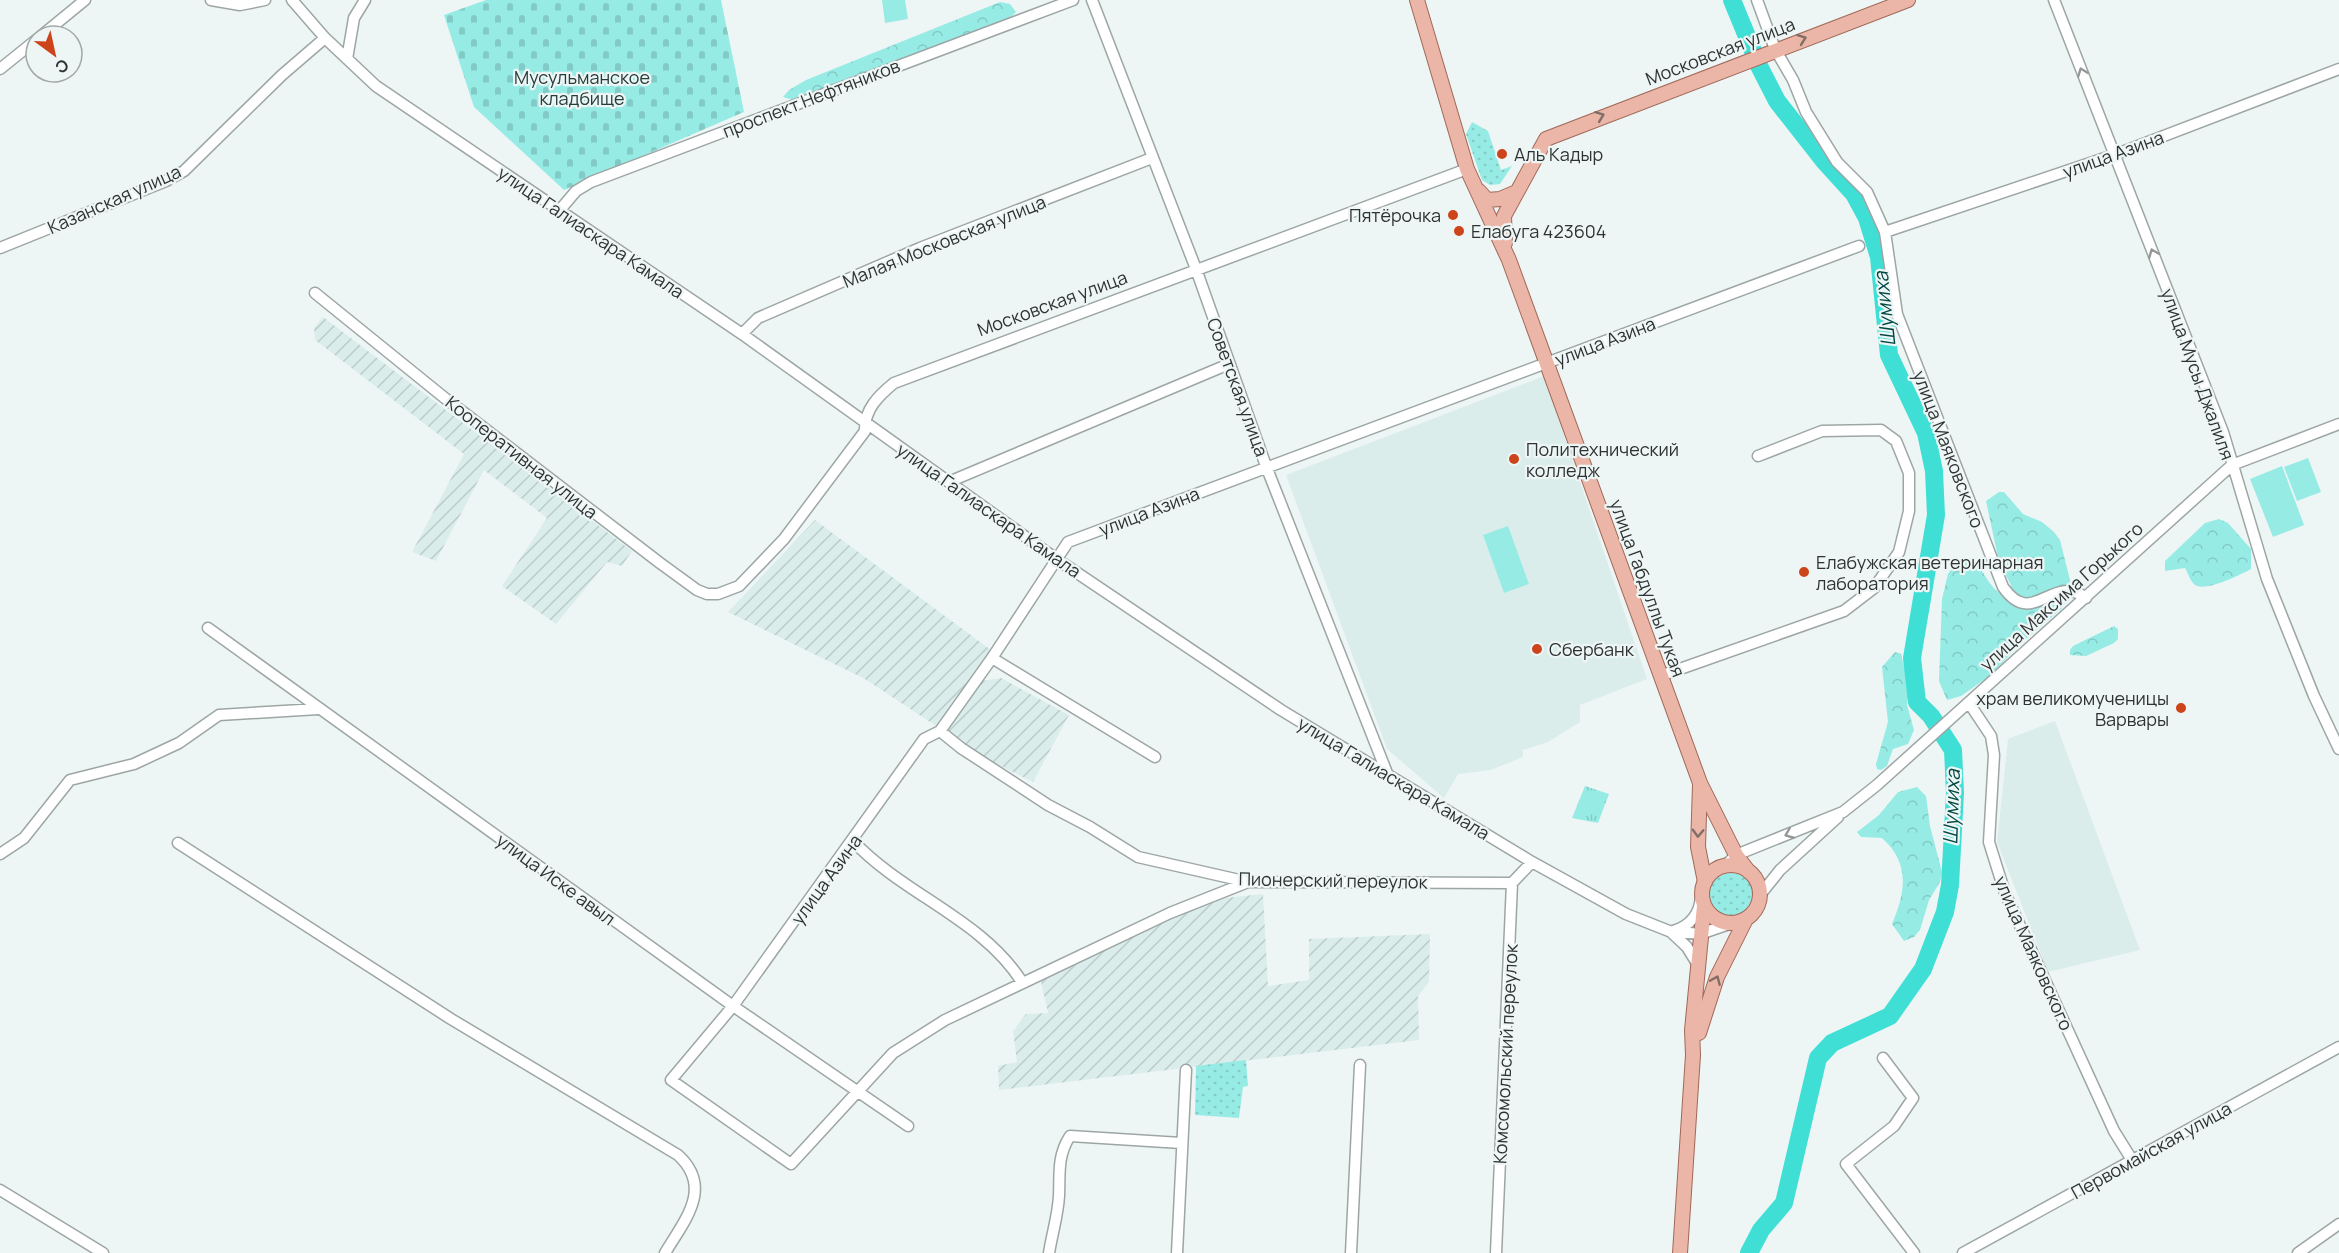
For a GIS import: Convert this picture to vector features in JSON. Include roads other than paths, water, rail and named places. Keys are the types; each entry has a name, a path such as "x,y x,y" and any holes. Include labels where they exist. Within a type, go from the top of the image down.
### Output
{"main road":[{"name":"улица Габдуллы Тукая","path":"1417,0 1467,169 1509,260 1700,783 1736,855 1749,872"},
{"name":"Московская улица","path":"1514,193 1546,139 1775,49 1908,0"},
{"path":"1475,188 1488,200 1500,199 1514,193"},
{"path":"1509,260 1504,216 1514,193"},
{"name":"улица Габдуллы Тукая","path":"1700,783 1698,847 1705,882"},
{"path":"1693,1056 1705,1007 1739,921 1758,905 1760,895 1757,882 1749,872 1734,866 1725,866"},
{"name":"улица Максима Горького","path":"1705,882 1717,869 1725,866"},
{"path":"1680,1253 1693,1056 1692,1030 1705,882"},
{"path":"1703,901 1716,919 1739,921"}],"street":[{"path":"56,24 85,0"},
{"path":"211,0 240,5 264,0"},
{"name":"улица Галиаскара Камала","path":"292,0 325,38 376,86 742,334 951,481 1055,558 1281,710 1532,862 1626,914 1670,931 1700,934 1739,921"},
{"path":"347,59 354,18 365,0"},
{"name":"проспект Нефтяников","path":"559,211 576,191 591,182 1073,0"},
{"name":"Советская улица","path":"1092,0 1196,269 1266,466 1387,774"},
{"name":"улица Маяковского","path":"1757,0 1775,49 1824,143 1837,162 1867,192 1885,232 1897,314 2003,587 2012,600 2021,604 2030,604 2064,590 2080,593 2086,598"},
{"name":"улица Мусы Джалиля","path":"2055,0 2223,432 2267,579 2314,696 2339,749"},
{"name":"Казанская улица","path":"0,248 166,181 184,171 282,75 325,38"},
{"path":"0,69 24,50"},
{"name":"улица Азина","path":"1885,232 2114,155 2339,69"},
{"name":"Малая Московская улица","path":"742,334 758,318 920,248 1152,158"},
{"name":"Московская улица","path":"739,586 784,539 826,484 864,431 867,412 882,392 905,377 1467,169"},
{"name":"улица Азина","path":"857,1091 791,1164 671,1080 733,1006 854,841 924,740 940,731 992,658 1055,558 1068,542 1859,246"},
{"name":"Кооперативная улица","path":"315,293 446,399 697,590 718,594 739,586"},
{"path":"951,481 1229,364"},
{"name":"улица Максима Горького","path":"1725,866 1736,855 1843,812 1929,739 2232,465 2339,424"},
{"path":"1660,676 1844,611 1874,588 1899,552 1909,511 1909,473 1896,441 1881,430 1822,431 1758,456"},
{"name":"улица Иске авыл","path":"208,628 733,1006 908,1126"},
{"path":"992,658 1101,727 1155,757"},
{"name":"улица Маяковского","path":"1969,703 1991,736 1994,755 1989,842 2005,892 2114,1131 2132,1160"},
{"path":"0,854 24,838 70,780 134,764 179,743 219,715 318,709"},
{"name":"Пионерский переулок","path":"940,731 961,748 1048,805 1090,827 1138,857 1248,882 1512,883"},
{"path":"1760,895 1780,870 1843,812"},
{"path":"854,841 874,860 998,949 1022,982"},
{"path":"178,843 450,1019 678,1155 691,1170 696,1187 695,1198 665,1253"},
{"path":"1512,883 1532,862"},
{"path":"857,1091 893,1053 945,1020 1170,913 1248,882"},
{"name":"Комсомольский переулок","path":"1496,1253 1512,883"},
{"path":"1699,967 1687,947 1670,931 1692,920 1703,901"},
{"name":"Первомайская улица","path":"1963,1253 2339,1047"},
{"path":"1883,1058 1913,1098 1894,1126 1846,1164 1914,1253"},
{"path":"1352,1253 1360,1065"},
{"path":"1177,1253 1186,1070"},
{"path":"1049,1253 1059,1197 1059,1167 1062,1148 1070,1136 1181,1143"},
{"path":"0,1190 103,1253"},
{"path":"2298,1253 2339,1224"}],"waterway":[{"name":"Шумиха","path":"1732,0 1753,51"},
{"name":"Шумиха","path":"1749,1253 1761,1230 1784,1203 1818,1058 1832,1043 1890,1016 1923,969 1945,912 1950,885 1955,793 1953,750 1931,716 1917,702 1912,658 1936,515 1934,471 1926,433 1889,355 1879,257 1867,218 1854,194 1824,161 1777,101 1757,62"}],"place":[{"name":"Аль Кадыр","path":"1502,154"},
{"name":"Пятёрочка","path":"1453,215"},
{"name":"Елабуга 423604","path":"1459,231"},
{"name":"Политехнический колледж","path":"1514,459"},
{"name":"Елабужская ветеринарная лаборатория","path":"1804,572"},
{"name":"Сбербанк","path":"1537,649"},
{"name":"храм великомученицы Варвары","path":"2181,708"}],"park label":[{"name":"Мусульманское кладбище","path":"582,88"}]}
